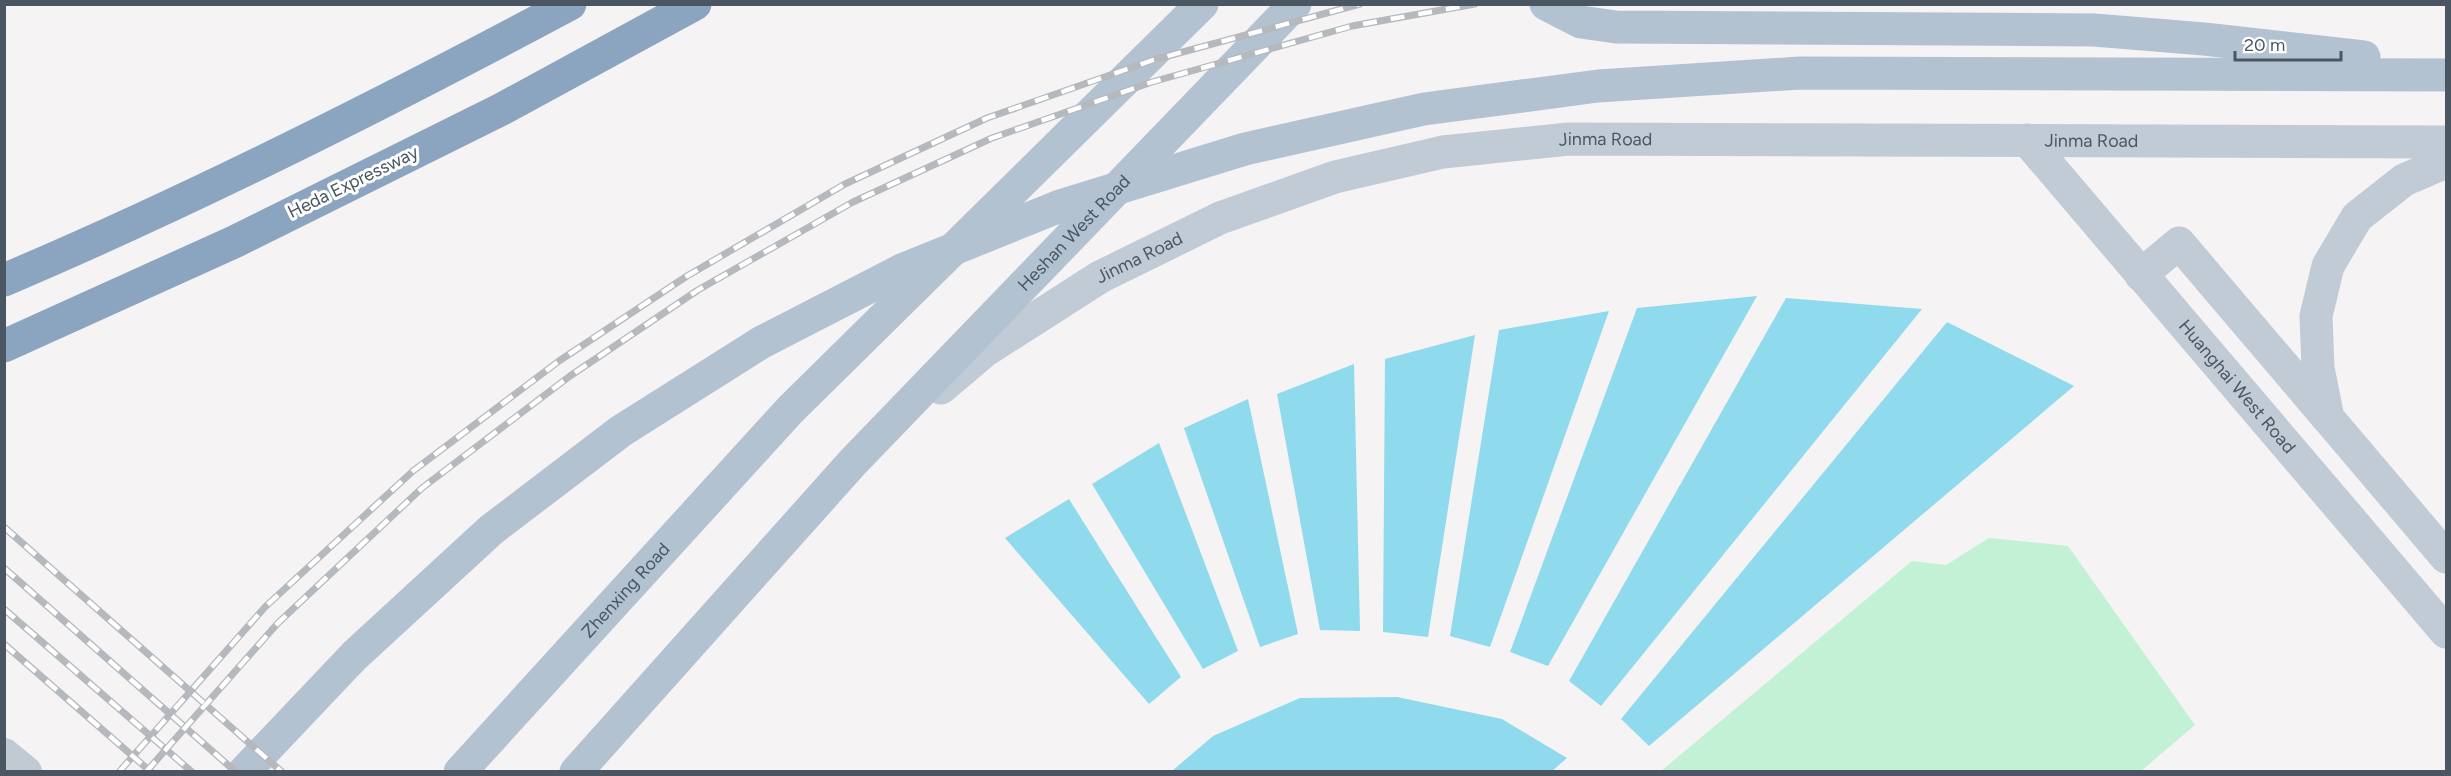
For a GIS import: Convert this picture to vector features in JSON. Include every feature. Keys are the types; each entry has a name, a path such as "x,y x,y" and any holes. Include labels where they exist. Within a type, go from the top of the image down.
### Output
{"highway":[{"path":"4,280 206,190 472,57 570,4"},
{"name":"Heda Expressway","path":"4,346 234,242 470,125 695,4"}],"main road":[{"name":"Zhenxing Road","path":"460,771 790,410 1202,4"},
{"name":"Heshan West Road","path":"853,462 1294,4"},
{"path":"1546,4 1581,22 1616,27 2094,30 2204,39 2446,66"},
{"path":"244,771 354,656 491,530 621,431 762,342 884,279 1060,206 1256,146 1424,109 1598,86 1800,73 2446,75"},
{"name":"Jinma Road","path":"853,462 986,350 1100,277 1220,218 1335,177 1443,152 1569,139 2446,142"},
{"name":"Huanghai West Road","path":"2027,141 2446,632"},
{"path":"2328,418 2318,368 2316,316 2328,266 2357,217 2404,180 2446,162"},
{"path":"2141,275 2179,243 2446,557"},
{"path":"576,771 853,462"}],"street":[{"path":"4,754 26,771"}],"green space":[{"path":"1989,538 2068,546 2195,725 2141,771 1661,771 1912,561 1946,565"}],"water":[{"path":"1757,296 1548,666 1510,652 1637,308"},
{"path":"1786,298 1922,309 1601,706 1569,681"},
{"path":"1609,311 1490,647 1450,636 1499,330"},
{"path":"1947,322 2074,386 1649,746 1621,719"},
{"path":"1475,335 1428,637 1383,632 1385,359"},
{"path":"1354,364 1360,631 1320,630 1277,394"},
{"path":"1248,399 1298,634 1260,647 1184,428"},
{"path":"1159,443 1238,651 1203,669 1092,484"},
{"path":"1069,499 1181,677 1149,704 1005,538"},
{"path":"1397,697 1502,719 1567,758 1551,772 1172,771 1213,736 1300,698"}],"railway":[{"path":"119,772 265,607 413,471 559,361 687,276 845,184 987,118 1153,60 1360,4"},
{"path":"146,772 278,623 422,488 570,376 698,290 853,202 992,138 1152,82 1352,26 1475,4"},
{"path":"4,527 282,772"},
{"path":"4,568 236,772"},
{"path":"4,609 192,772"},
{"path":"4,644 151,772"}]}
